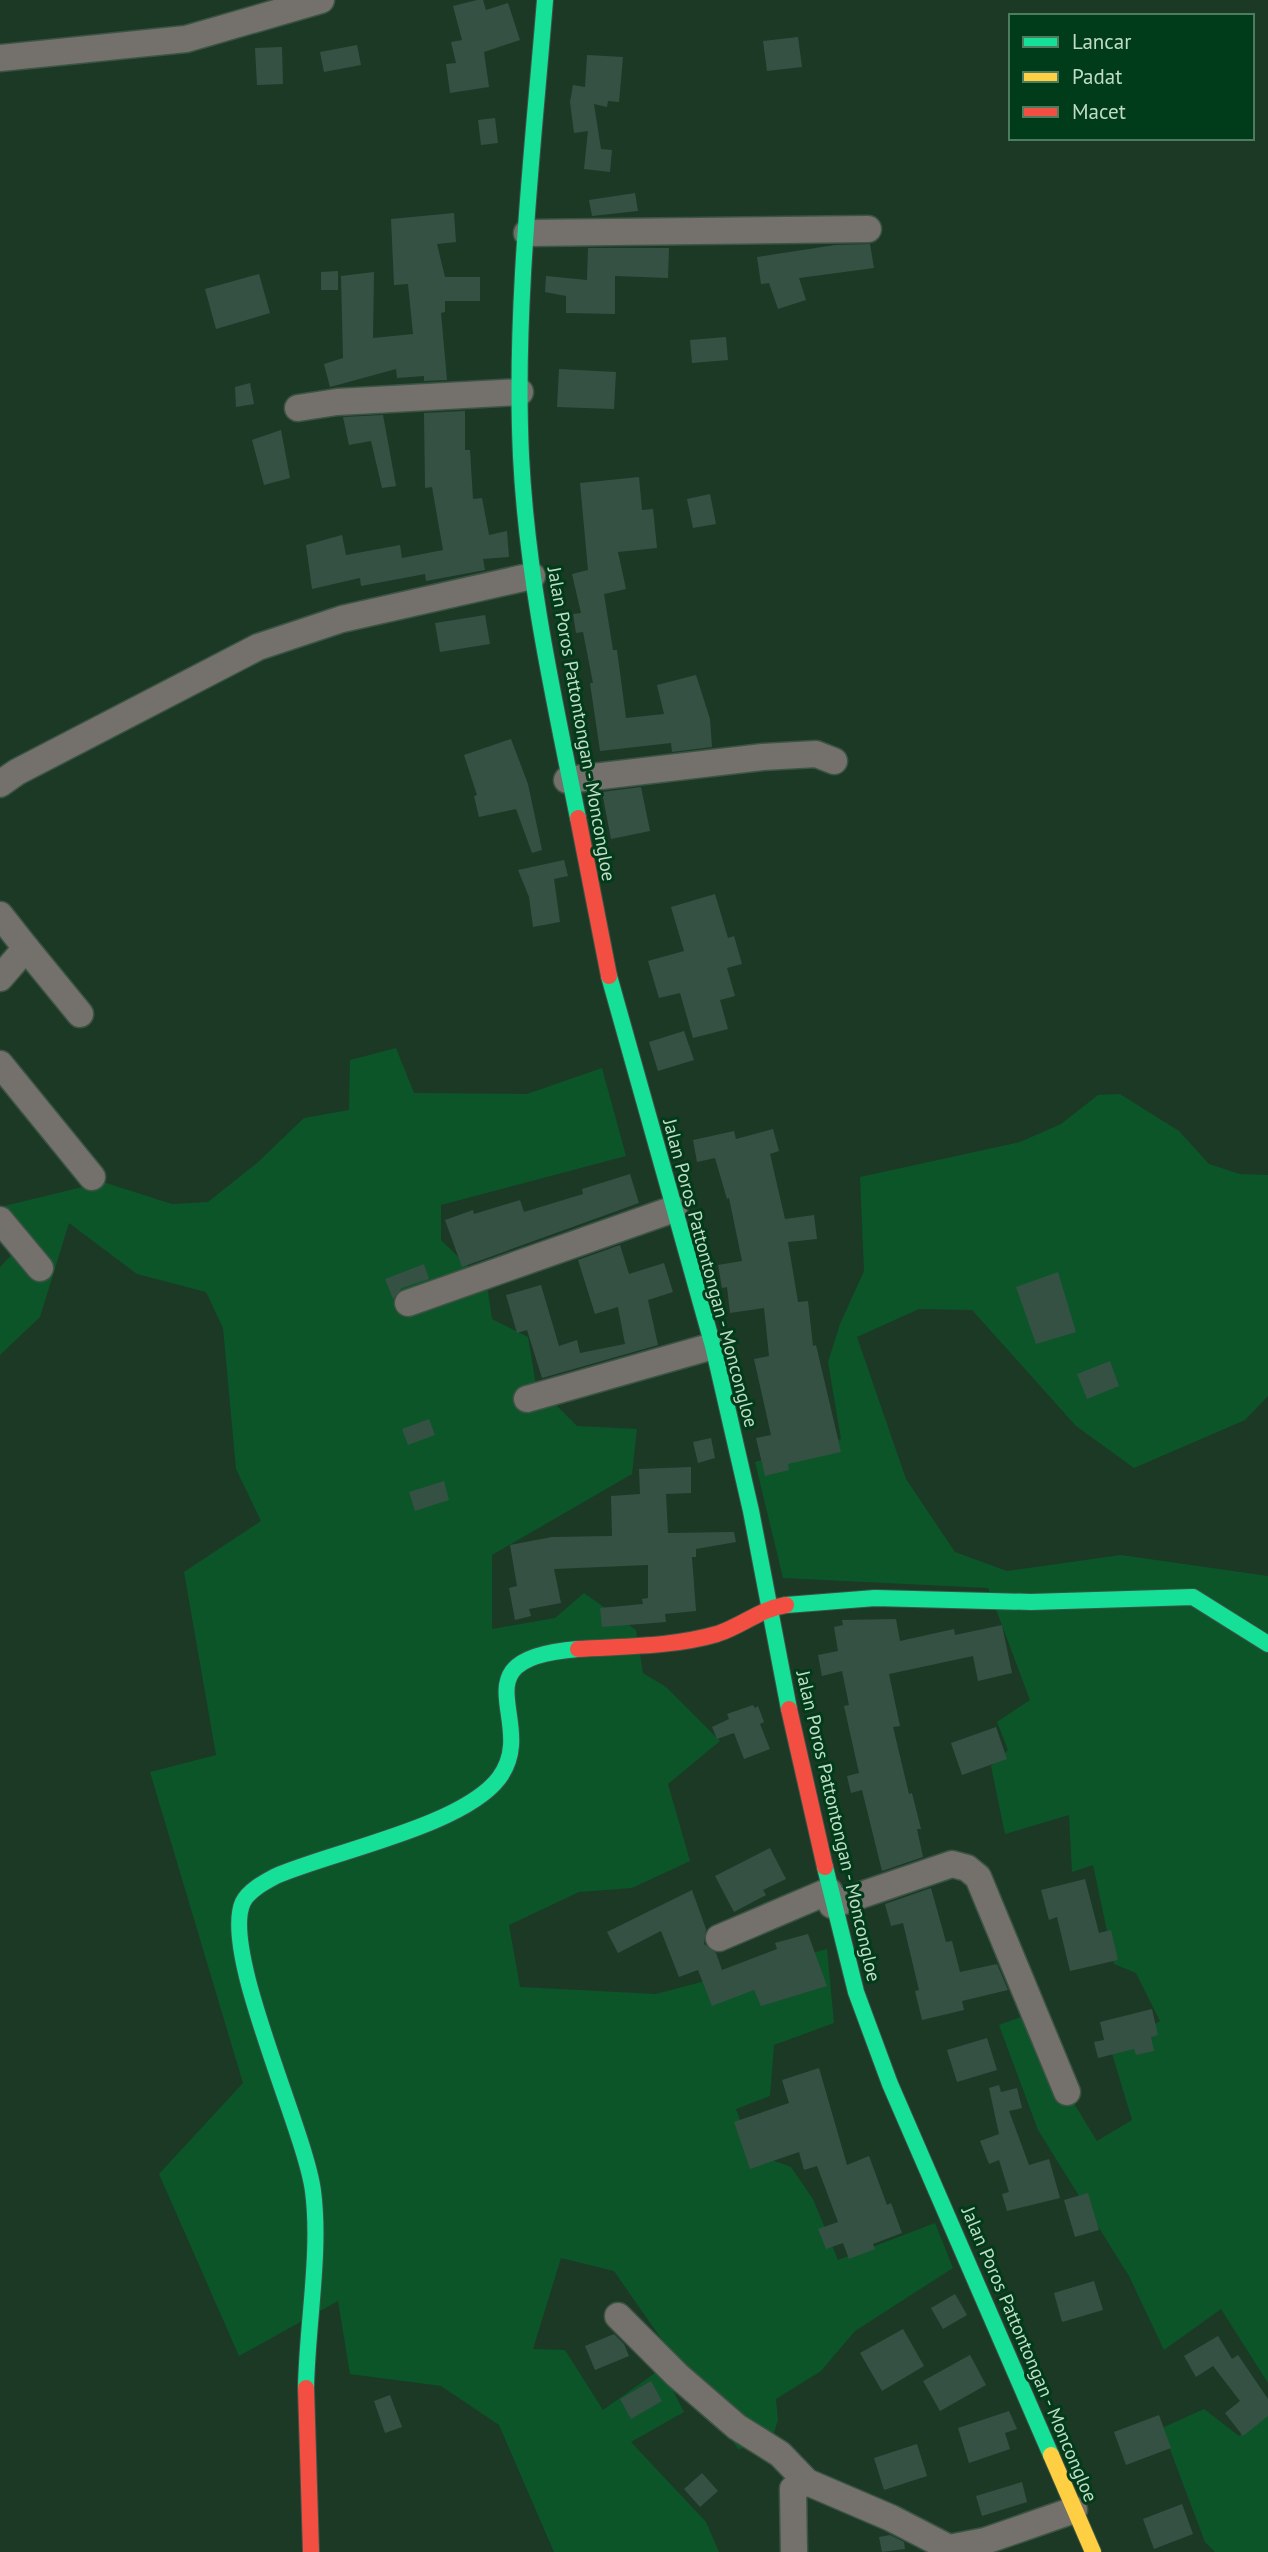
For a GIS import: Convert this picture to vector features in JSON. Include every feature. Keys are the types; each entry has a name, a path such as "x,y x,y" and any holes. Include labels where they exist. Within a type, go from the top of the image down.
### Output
{"street":[{"path":"0,58 186,39 321,0"},
{"name":"Jalan Poros Pattontongan - Moncongloe","path":"545,0 527,233 520,392 521,457 532,576 567,780 614,1002 713,1346 830,1898 856,1992 890,2084 1093,2552"},
{"path":"527,233 868,229"},
{"path":"298,408 337,402 520,392"},
{"path":"0,784 17,772 258,647 342,619 532,576"},
{"path":"567,780 763,757 816,754 834,761"},
{"path":"0,915 80,1014"},
{"path":"0,978 26,948"},
{"path":"3,1074 92,1177"},
{"path":"408,1303 674,1209"},
{"path":"0,1220 40,1268"},
{"path":"527,1399 713,1346"},
{"path":"311,2552 305,2475 307,2334 315,2203 302,2147 238,1941 243,1903 252,1890 271,1878 436,1819 479,1796 493,1784 508,1761 509,1683 520,1660 527,1656 705,1637 733,1628 769,1608 832,1600 881,1598 1006,1602 1193,1597 1214,1606 1255,1640 1268,1644"},
{"path":"719,1938 830,1898 952,1864 967,1868 978,1877 1067,2092"},
{"path":"618,2316 717,2410 737,2427 780,2455 807,2482 891,2518 949,2548 985,2541 1074,2510"},
{"path":"794,2552 791,2499 793,2489 807,2482"}],"green space":[{"path":"396,1048 414,1093 527,1094 602,1068 626,1156 441,1205 441,1240 487,1285 492,1319 528,1337 536,1385 577,1426 637,1429 632,1474 492,1555 492,1629 555,1618 584,1593 636,1630 643,1673 666,1687 720,1741 668,1784 690,1861 632,1888 579,1892 509,1925 520,1987 656,1994 827,1949 834,2023 774,2045 770,2096 736,2109 752,2153 791,2167 813,2199 838,2260 935,2223 953,2268 855,2331 821,2371 776,2399 778,2420 770,2445 738,2449 614,2271 561,2258 533,2349 565,2350 603,2410 655,2373 667,2379 684,2412 631,2442 706,2522 719,2552 554,2552 499,2425 441,2386 350,2374 338,2301 239,2356 159,2174 243,2083 150,1772 216,1755 184,1572 261,1521 236,1469 223,1328 206,1292 137,1274 69,1223 40,1317 0,1355 0,1267 28,1238 0,1207 103,1182 172,1204 208,1202 257,1163 304,1118 349,1110 350,1060"},
{"path":"1120,1094 1179,1131 1209,1164 1240,1174 1268,1175 1268,1396 1245,1420 1134,1468 1076,1426 972,1310 919,1309 857,1337 906,1479 955,1552 1007,1571 1121,1555 1268,1576 1268,2383 1221,2309 1164,2350 1129,2276 1038,2130 999,2025 1021,2017 1097,2141 1132,2120 1111,2050 1160,2021 1136,1973 1114,1964 1093,1865 1072,1872 1069,1815 1005,1834 991,1766 1008,1750 997,1722 1030,1700 988,1588 783,1578 755,1462 841,1439 828,1362 840,1324 864,1271 860,1177 1020,1142 1061,1124 1098,1095"},
{"path":"1268,2408 1268,2552 1215,2552 1205,2542 1162,2428 1204,2409 1239,2436"}],"building":[{"path":"483,0 486,10 508,3 520,40 484,52 489,87 450,93 446,64 456,63 451,42 462,40 453,6"},
{"path":"798,37 802,67 767,71 763,41"},
{"path":"357,45 361,65 324,72 320,52"},
{"path":"282,47 283,84 257,85 255,48"},
{"path":"587,55 623,57 619,102 608,101 607,107 594,104 601,149 612,150 610,172 584,169 588,131 574,133 570,102 573,85 585,87"},
{"path":"495,118 498,143 481,145 478,120"},
{"path":"635,193 638,211 592,216 589,200"},
{"path":"454,213 456,242 437,244 445,277 480,277 480,301 445,301 445,312 441,313 447,380 424,381 424,376 397,378 396,369 330,387 324,364 343,358 341,276 374,272 373,338 413,334 408,284 394,285 391,219"},
{"path":"870,244 874,268 799,278 806,300 778,309 769,283 761,284 757,257 835,245"},
{"path":"588,248 669,248 668,278 615,276 615,314 566,313 566,296 545,292 546,276 587,280"},
{"path":"338,271 338,290 321,290 321,272"},
{"path":"259,274 270,313 216,329 205,289"},
{"path":"726,337 728,360 692,363 690,340"},
{"path":"559,369 616,372 614,409 557,407"},
{"path":"250,383 254,404 236,407 235,387"},
{"path":"465,411 465,450 470,450 473,499 482,498 489,535 507,531 509,557 483,559 485,570 426,581 425,574 361,586 360,578 312,589 306,545 342,535 346,555 400,545 402,558 443,550 432,487 425,488 424,413"},
{"path":"383,415 396,486 382,488 371,441 349,445 343,417"},
{"path":"281,430 290,478 264,485 252,440"},
{"path":"639,477 642,510 653,509 657,548 618,552 626,589 604,594 613,650 617,650 626,718 664,714 657,685 696,675 710,719 712,747 672,752 671,743 600,751 590,683 593,683 583,632 576,633 573,614 581,613 572,574 588,570 580,483"},
{"path":"710,494 716,524 693,528 687,499"},
{"path":"485,615 490,644 440,652 435,623"},
{"path":"511,739 528,784 542,850 532,853 516,809 479,817 474,796 477,795 464,755"},
{"path":"641,787 650,831 611,839 602,792"},
{"path":"564,860 568,876 554,879 560,922 533,927 529,897 518,870"},
{"path":"715,894 728,938 734,936 742,964 727,968 735,996 720,1000 728,1029 693,1038 680,993 659,998 648,961 684,951 671,907"},
{"path":"684,1031 694,1060 658,1071 649,1042"},
{"path":"773,1129 779,1151 770,1154 785,1219 814,1215 817,1239 788,1242 798,1302 808,1301 813,1346 816,1345 841,1452 788,1464 789,1470 765,1476 756,1438 771,1435 754,1359 769,1356 764,1308 730,1313 727,1287 722,1288 718,1265 742,1261 729,1198 727,1199 715,1158 697,1162 693,1140 734,1131 736,1139"},
{"path":"630,1174 639,1203 462,1267 445,1220 473,1210 474,1214 520,1200 524,1212 583,1194 582,1189"},
{"path":"620,1245 629,1274 664,1263 673,1292 648,1300 658,1345 542,1378 527,1330 517,1333 506,1295 541,1285 559,1346 577,1340 580,1353 625,1344 618,1307 595,1314 578,1260"},
{"path":"424,1264 429,1279 402,1288 393,1299 385,1279"},
{"path":"1058,1272 1076,1332 1036,1344 1016,1287"},
{"path":"1110,1361 1119,1386 1087,1399 1077,1374"},
{"path":"429,1419 435,1435 408,1445 402,1429"},
{"path":"711,1438 715,1458 698,1463 693,1442"},
{"path":"691,1467 691,1493 666,1494 668,1533 734,1532 736,1542 696,1549 696,1557 692,1557 696,1611 665,1614 666,1622 602,1627 600,1608 643,1604 642,1599 648,1598 648,1565 554,1569 561,1603 529,1609 531,1616 515,1620 509,1588 517,1586 510,1545 552,1537 612,1536 611,1496 640,1494 639,1469"},
{"path":"444,1481 449,1500 415,1511 409,1492"},
{"path":"896,1619 900,1641 954,1629 955,1635 1002,1625 1012,1673 978,1681 973,1656 889,1674 900,1726 893,1727 909,1794 912,1793 921,1829 917,1829 923,1857 882,1871 862,1790 851,1793 847,1776 859,1773 844,1706 849,1705 842,1671 822,1676 818,1655 838,1651 834,1627 843,1625 842,1620"},
{"path":"753,1705 755,1708 758,1706 764,1722 760,1724 770,1749 744,1759 734,1733 717,1739 712,1727 729,1719 727,1714"},
{"path":"996,1727 1007,1759 962,1775 951,1743"},
{"path":"770,1848 786,1879 763,1890 766,1895 734,1912 715,1876"},
{"path":"1085,1879 1099,1933 1111,1930 1118,1960 1070,1971 1057,1917 1049,1920 1041,1890"},
{"path":"931,1888 946,1942 952,1941 960,1972 997,1964 1008,1990 962,2001 964,2010 922,2020 915,1991 919,1990 903,1923 891,1926 885,1904"},
{"path":"692,1890 706,1929 704,1944 716,1953 722,1970 777,1949 775,1943 808,1934 827,1986 761,2006 754,1990 712,2006 698,1970 679,1977 661,1931 618,1953 607,1932"},
{"path":"1152,2009 1158,2035 1151,2037 1154,2051 1136,2055 1134,2049 1098,2058 1094,2042 1104,2040 1100,2022"},
{"path":"987,2038 997,2070 957,2082 947,2050"},
{"path":"819,2068 847,2165 869,2156 887,2205 891,2203 902,2233 873,2244 875,2249 849,2259 843,2243 826,2249 818,2229 838,2222 817,2166 804,2170 799,2152 750,2169 734,2122 789,2103 782,2080"},
{"path":"999,2085 1001,2092 1017,2088 1022,2108 1009,2111 1029,2165 1049,2159 1060,2198 1007,2211 1002,2194 1009,2192 999,2160 989,2164 980,2141 999,2134 989,2088"},
{"path":"1088,2193 1099,2230 1075,2237 1064,2200"},
{"path":"1094,2281 1103,2310 1062,2322 1054,2293"},
{"path":"955,2294 967,2315 943,2329 931,2308"},
{"path":"903,2329 924,2366 882,2391 860,2353"},
{"path":"614,2334 624,2344 629,2356 595,2370 585,2346"},
{"path":"1218,2336 1232,2359 1238,2355 1268,2399 1268,2416 1243,2436 1225,2413 1240,2401 1213,2366 1196,2377 1184,2356"},
{"path":"970,2355 986,2385 940,2411 923,2381"},
{"path":"651,2381 662,2401 631,2419 620,2399"},
{"path":"390,2395 402,2427 385,2433 374,2401"},
{"path":"1009,2411 1017,2429 1005,2433 1010,2449 969,2463 958,2428"},
{"path":"1159,2415 1171,2448 1126,2465 1114,2432"},
{"path":"917,2444 927,2476 884,2490 874,2458"},
{"path":"702,2473 718,2491 700,2507 684,2489"},
{"path":"1022,2482 1027,2502 982,2516 976,2496"},
{"path":"1182,2504 1193,2534 1154,2549 1143,2519"},
{"path":"890,2535 904,2542 905,2549 882,2552 879,2537"}],"traffic: fast":[{"path":"545,0 522,286 521,456 535,593 578,818"},
{"path":"609,976 713,1346 751,1511 789,1709"},
{"path":"786,1605 875,1598 1031,1602 1193,1597 1268,1644"},
{"path":"306,2388 315,2264 313,2191 307,2163 266,2042 243,1959 239,1926 243,1902 253,1890 276,1876 428,1824 481,1795 499,1778 509,1757 511,1736 508,1679 518,1666 540,1655 578,1649"},
{"path":"825,1867 856,1992 890,2084 1051,2455"}],"traffic: slow":[{"path":"1051,2455 1093,2552"}],"traffic: jam":[{"path":"578,818 609,976"},
{"path":"578,1649 648,1645 700,1638 726,1631 768,1610 786,1605"},
{"path":"789,1709 825,1867"},
{"path":"306,2388 311,2552"}]}
